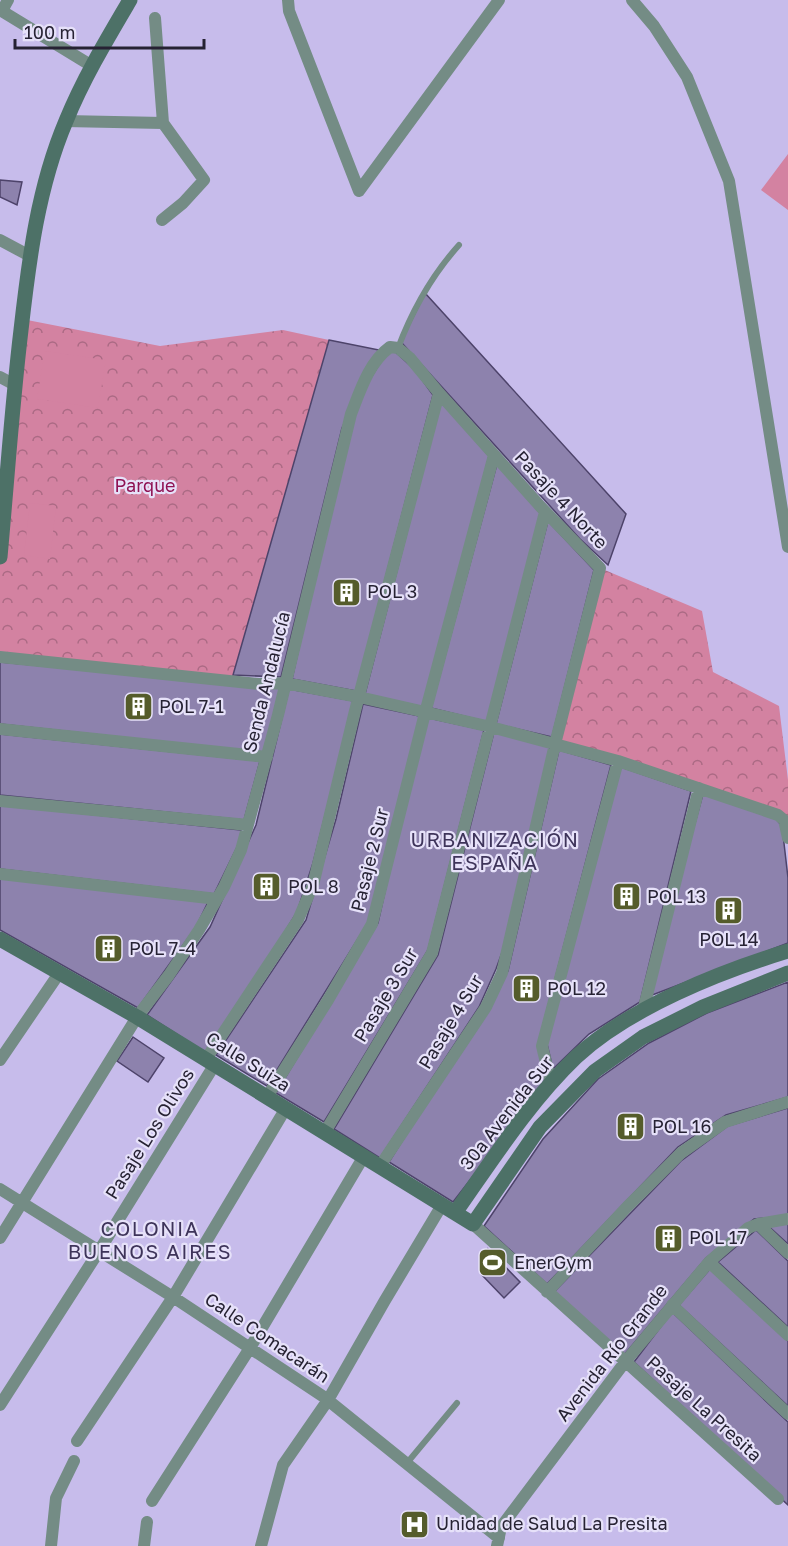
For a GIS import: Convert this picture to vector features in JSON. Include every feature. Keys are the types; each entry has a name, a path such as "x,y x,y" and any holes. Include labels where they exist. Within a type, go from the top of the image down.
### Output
{"street":[{"path":"0,557 15,386 30,256 43,190 65,121 92,66 130,0"},
{"path":"288,0 289,11 359,191 499,0"},
{"path":"632,0 654,26 687,77 729,181 788,547"},
{"path":"3,7 92,66"},
{"path":"155,18 163,123 204,180 183,203 162,220"},
{"path":"65,121 163,123"},
{"path":"0,240 30,256"},
{"name":"Senda Andalucía","path":"0,1238 137,1017 170,975 199,930 241,850 267,757 351,414 364,382 377,361 390,347 398,348"},
{"name":"Pasaje 4 Norte","path":"398,348 410,358 545,512 600,568 555,744"},
{"path":"0,377 15,386"},
{"name":"Pasaje Los Olivos","path":"0,1405 99,1251 298,920 313,885 359,697 439,393"},
{"path":"0,443 11,432"},
{"name":"Pasaje 2 Sur","path":"267,1097 328,1000 372,924 494,454"},
{"name":"Pasaje 3 Sur","path":"325,1132 432,953 545,512"},
{"path":"0,657 259,684 285,683 491,727 618,761 778,815 784,820 788,838"},
{"path":"0,729 267,757"},
{"name":"Pasaje 4 Sur","path":"380,1166 486,1007 502,973 555,744"},
{"path":"551,1083 542,1046 618,761"},
{"path":"643,1011 699,788"},
{"path":"0,801 248,825"},
{"path":"0,874 217,899"},
{"name":"Calle Suiza","path":"0,939 137,1017 473,1224"},
{"name":"30a Avenida Sur","path":"449,1209 551,1083 577,1057 611,1030 689,988 788,951"},
{"path":"0,1060 60,972"},
{"name":"30a Avenida Sur","path":"473,1224 540,1127 595,1071 643,1037 703,1007 788,973"},
{"path":"611,1030 623,1052"},
{"path":"547,1292 681,1153 725,1122 788,1102"},
{"path":"77,1441 173,1297 286,1108"},
{"path":"152,1501 250,1348 364,1156"},
{"name":"Calle Comacarán","path":"0,1190 173,1297 328,1400 498,1542"},
{"path":"261,1546 283,1465 328,1400 384,1302 449,1209"},
{"name":"Avenida Río Grande","path":"498,1542 501,1527 625,1362 710,1262 748,1228 788,1219"},
{"name":"Pasaje La Presita","path":"473,1224 778,1499"},
{"path":"758,1224 788,1253"},
{"path":"710,1262 788,1335"},
{"path":"672,1305 788,1414"},
{"path":"51,1546 56,1498 61,1483 74,1461"},
{"path":"144,1546 147,1522"}],"lane":[{"path":"398,348 410,318 446,260 459,245"},
{"path":"406,1463 457,1403"}],"green space":[{"path":"788,154 788,210 761,190"},
{"name":"Parque","path":"22,319 160,346 283,330 329,340 232,681 0,657 0,561"},
{"path":"45,351 106,360 98,408 37,399"},
{"path":"30,503 56,506 50,559 24,555"},
{"path":"600,568 702,611 713,672 779,706 788,780 788,819 556,741"}],"building":[{"path":"0,180 22,182 17,205 0,197"},
{"path":"425,293 626,514 608,565 580,539 401,342"},
{"path":"329,340 379,350 342,428 281,677 233,675"},
{"name":"POL 3","path":"390,347 415,370 433,395 356,691 292,679 350,420 370,379"},
{"path":"441,401 489,456 423,707 365,694"},
{"path":"497,464 541,514 488,722 431,708"},
{"path":"548,521 594,570 552,737 496,724"},
{"name":"POL 7-1","path":"0,662 280,688 264,753 0,724"},
{"name":"POL 8","path":"289,689 354,701 313,863 297,912 209,1055 147,1015 210,927 256,825"},
{"path":"363,704 424,717 369,921 267,1086 216,1055 306,920 336,819"},
{"path":"424,717 484,730 428,950 324,1122 276,1093 378,923"},
{"path":"494,732 550,747 504,947 479,1007 380,1158 334,1129 438,955"},
{"path":"0,734 260,761 244,820 0,795"},
{"name":"POL 12","path":"559,750 611,765 538,1044 550,1077 453,1202 389,1162 508,971"},
{"name":"POL 13","path":"621,767 691,791 640,1002 589,1034 553,1069 547,1044"},
{"name":"POL 14","path":"703,794 776,819 782,826 788,878 788,943 647,997"},
{"path":"0,805 241,830 240,841 214,894 0,869"},
{"name":"POL 7-4","path":"0,878 208,902 196,927 138,1008 0,930"},
{"name":"POL 16","path":"788,982 788,1097 726,1115 678,1147 547,1284 484,1226 543,1139 598,1079 649,1043 707,1013"},
{"path":"133,1037 164,1058 148,1082 117,1061"},
{"name":"POL 17","path":"788,1108 788,1216 754,1219 706,1258 624,1355 554,1292 681,1161 728,1126"},
{"path":"788,1222 788,1244 765,1223"},
{"path":"756,1230 788,1261 788,1327 718,1262"},
{"path":"488,1249 520,1282 504,1298 481,1274"},
{"path":"710,1269 788,1341 788,1406 679,1305"},
{"path":"672,1312 788,1422 788,1505 634,1362"}],"place":[{"name":"POL 3","path":"346,592"},
{"name":"POL 7-1","path":"138,707"},
{"name":"POL 8","path":"267,887"},
{"name":"POL 13","path":"626,897"},
{"name":"POL 14","path":"729,911"},
{"name":"POL 7-4","path":"108,949"},
{"name":"POL 12","path":"526,989"},
{"name":"POL 16","path":"631,1127"},
{"name":"POL 17","path":"668,1238"},
{"name":"EnerGym","path":"493,1263"},
{"name":"Unidad de Salud La Presita","path":"415,1524"}],"district":[{"name":"URBANIZACIÓN ESPAÑA","path":"495,852"},
{"name":"COLONIA BUENOS AIRES","path":"150,1240"}]}
